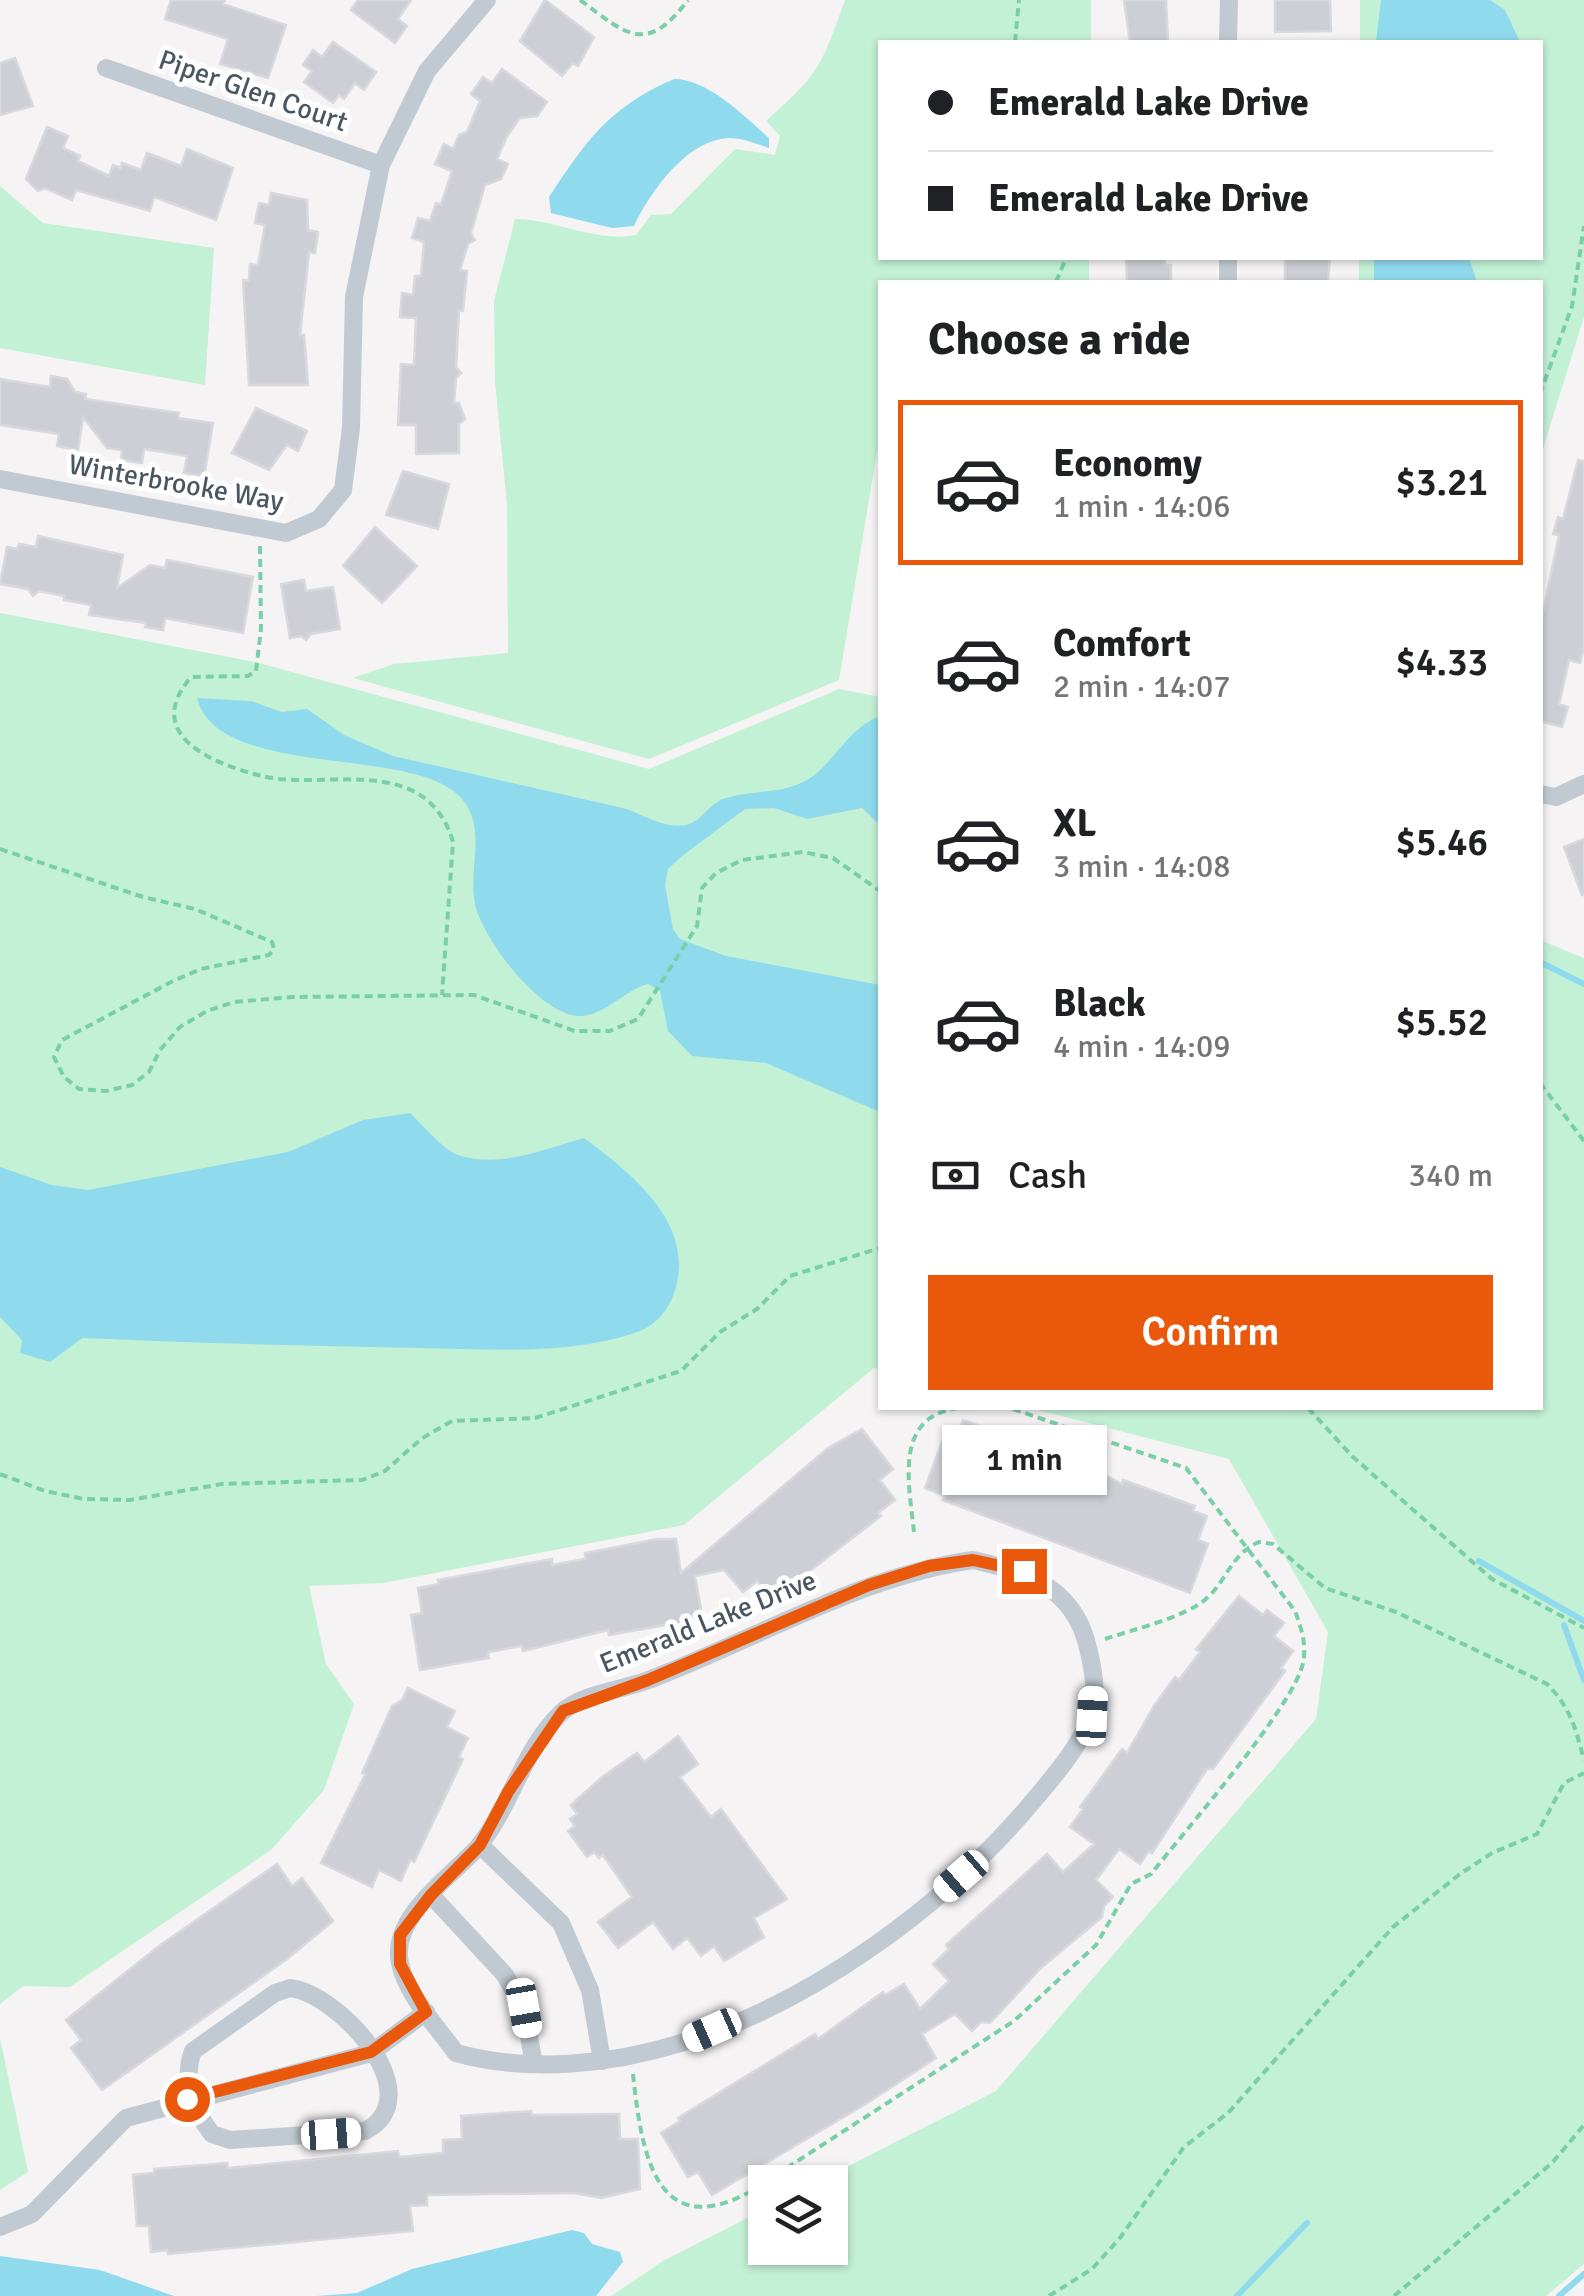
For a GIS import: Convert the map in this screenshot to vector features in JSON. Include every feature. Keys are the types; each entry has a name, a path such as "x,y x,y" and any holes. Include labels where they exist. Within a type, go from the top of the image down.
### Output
{"street":[{"name":"Winterbrooke Way","path":"0,479 286,533 319,519 343,490 351,428 354,297 381,166 427,71 487,0"},
{"path":"1228,0 1228,40"},
{"name":"Piper Glen Court","path":"106,68 381,166"},
{"path":"1543,795 1556,797 1584,784"},
{"name":"Emerald Lake Drive","path":"973,1560 1024,1571 1060,1595 1084,1630 1088,1646 1094,1674 1092,1716 1068,1759 991,1851 902,1928 798,1993 683,2043 631,2055 602,2061 534,2064 486,2061 456,2052 426,2012 400,1964 400,1935 431,1895 480,1845 508,1792 563,1711 648,1680 869,1585 929,1566 973,1560"},
{"path":"480,1845 561,1923 590,1990 602,2061"},
{"path":"431,1895 505,1974 524,2008 534,2064"},
{"path":"290,1988 322,1997 371,2052 391,2089 390,2108 382,2122 365,2132 230,2140 212,2134 192,2098 188,2074 193,2052 276,1992 290,1988"},
{"path":"0,2227 32,2214 126,2118 371,2052 426,2012"}],"path":[{"path":"580,0 630,36 643,36 664,26 688,0"},
{"path":"1015,40 1019,0"},
{"path":"1543,386 1572,306 1584,226"},
{"path":"257,528 263,568 256,670 248,676 191,677 180,690 173,724 181,740 260,776 379,782 412,790 432,805 448,824 453,842 442,995"},
{"path":"0,850 143,897 196,909 272,942 274,949 268,955 172,980 62,1040 54,1057 64,1076 79,1090 106,1091 132,1084 149,1072 180,1027 234,1002 474,995 576,1032 610,1031 638,1018 697,926 702,888 716,873 742,860 772,853 834,858 878,890"},
{"path":"1543,1087 1584,1140"},
{"path":"0,1474 71,1496 130,1500 222,1484 362,1480 385,1471 421,1439 452,1422 535,1418 681,1371 720,1332 756,1309 790,1276 878,1249"},
{"path":"914,1532 910,1454 918,1427 930,1414 949,1410"},
{"path":"792,2165 1014,2020 1096,1945 1131,1884 1151,1874 1298,1680 1305,1651 1294,1611 1186,1468 1016,1410"},
{"path":"1310,1410 1354,1457 1492,1580 1584,1628"},
{"path":"1088,1646 1197,1605 1247,1548 1259,1542 1273,1544 1325,1588 1396,1612 1547,1684 1575,1722 1584,1760"},
{"path":"1049,2296 1102,2258 1184,2147 1228,2113 1393,1927 1424,1898 1476,1863 1537,1834 1564,1783 1584,1773"},
{"path":"631,2055 637,2113 654,2180 673,2197 701,2210 723,2205 748,2192"},
{"path":"1394,2296 1552,2163 1584,2125"}],"green space":[{"path":"845,0 1091,0 1091,40 878,40 878,260 1089,260 1089,280 878,280 878,446 839,680 649,759 353,678 394,664 508,653 507,505 495,382 494,301 515,219 605,236 636,235 651,215 671,214 735,149 775,155 780,136 766,121 817,68"},
{"path":"1360,0 1584,0 1584,317 1543,448 1543,280 1359,280 1359,260 1543,260 1543,40 1360,40"},
{"path":"0,186 43,223 214,248 205,385 0,348"},
{"path":"0,613 255,662 649,769 839,689 878,697 878,1369 874,1368 684,1525 383,1583 309,1586 326,1664 354,1704 324,1790 271,1850 70,1987 23,1986 0,2004"},
{"path":"1543,941 1584,958 1584,2264 1546,2296 611,2296 663,2261 748,2218 748,2265 848,2265 848,2166 996,2091 1316,1719 1328,1632 1229,1459 1038,1410 1543,1410"},
{"path":"0,2038 28,2172 0,2190"}],"water":[{"path":"1381,0 1490,0 1505,10 1519,40 1376,40"},
{"path":"674,79 700,85 725,100 769,138 769,148 730,138 699,147 672,169 634,226 612,228 551,213 549,197 601,128 632,101"},
{"path":"1374,260 1470,260 1476,280 1374,280"},
{"path":"197,698 251,701 282,712 307,709 344,735 393,756 627,809 678,826 692,823 723,799 784,789 807,780 854,734 878,717 878,823 862,808 807,819 774,808 745,809 668,869 665,885 673,929 680,939 726,956 878,985 878,1111 766,1063 692,1056 668,1031 660,991 648,984 589,1015 565,1013 548,1004 516,974 480,919 473,889 475,829 464,802 452,790 425,777 390,769 271,750 237,739 211,723"},
{"path":"410,1113 445,1147 474,1159 522,1156 584,1138 604,1153 641,1186 670,1226 679,1271 673,1296 663,1313 649,1327 637,1332 556,1348 82,1338 50,1362 20,1353 22,1340 0,1317 0,1167 52,1185 88,1190 288,1152 363,1120"},
{"path":"572,2230 584,2233 592,2244 620,2252 623,2262 596,2296 317,2296 357,2293 412,2269"},
{"path":"0,2256 100,2270 174,2296 0,2296"}],"building":[{"path":"171,0 225,0 223,4 286,25 268,78 220,64 228,39 165,19"},
{"path":"358,0 411,0 398,19 407,26 395,43 351,10"},
{"path":"545,0 594,37 578,66 573,63 562,76 520,41"},
{"path":"1124,0 1166,0 1168,40 1130,40"},
{"path":"1275,0 1330,0 1331,31 1275,32"},
{"path":"333,42 376,72 364,90 355,83 344,99 339,95 333,103 304,82 312,71 303,65 313,50 322,57"},
{"path":"15,58 33,106 0,115 0,63"},
{"path":"502,69 547,102 537,116 520,118 507,136 497,159 508,164 501,179 485,185 471,233 475,240 468,244 460,270 467,271 463,311 459,310 456,367 461,373 456,378 454,403 459,403 465,419 459,424 459,453 416,454 416,425 398,425 401,364 414,365 416,318 400,317 402,293 413,295 415,276 421,276 424,242 412,238 418,218 430,221 436,203 441,205 452,171 435,164 444,144 453,149 459,135 467,132 480,101 471,94 483,77 492,83"},
{"path":"47,127 68,136 63,148 80,156 78,161 109,176 113,165 121,168 122,163 141,170 147,153 181,166 187,149 233,168 216,220 154,197 150,211 76,190 72,200 45,188 38,191 26,179"},
{"path":"271,193 307,200 308,230 318,232 315,253 309,252 300,335 304,335 308,385 249,385 243,280 249,280 250,264 258,265 265,225 255,223 259,203 269,205"},
{"path":"1126,260 1165,260 1165,265 1171,265 1171,280 1127,280"},
{"path":"1285,260 1330,260 1328,280 1285,280"},
{"path":"51,376 67,379 75,392 86,394 85,399 179,413 178,418 213,423 204,476 184,473 187,456 144,449 142,463 121,460 122,450 107,448 83,417 78,450 57,446 59,434 0,425 0,379 50,387"},
{"path":"256,408 307,431 298,451 287,445 269,470 232,453"},
{"path":"1578,460 1584,461 1584,647 1580,663 1569,660 1559,704 1568,707 1562,727 1543,722 1543,613 1559,535 1553,534 1558,517 1563,519"},
{"path":"403,471 449,484 438,529 386,515"},
{"path":"375,527 417,566 382,603 343,566"},
{"path":"38,536 123,555 117,588 150,565 165,568 167,560 253,577 243,633 165,618 163,630 145,627 146,623 89,615 91,605 64,600 64,596 39,591 33,596 28,589 0,584 7,547 36,547"},
{"path":"304,580 306,591 333,587 340,629 311,634 306,640 301,636 290,638 281,584"},
{"path":"1584,839 1584,894 1582,895 1564,847"},
{"path":"963,1420 1082,1463 1122,1484 1123,1480 1195,1506 1193,1511 1207,1516 1198,1540 1208,1544 1190,1593 943,1500 945,1496 925,1488 943,1439 954,1443"},
{"path":"862,1429 893,1469 880,1480 895,1500 878,1513 881,1516 772,1600 757,1581 743,1592 724,1570 695,1576 702,1614 681,1618 682,1622 609,1635 608,1630 523,1651 522,1646 488,1652 489,1658 420,1670 411,1615 422,1613 418,1588 439,1584 438,1580 552,1559 552,1565 585,1559 585,1553 658,1539 676,1539 681,1573 828,1448"},
{"path":"1239,1596 1263,1615 1267,1610 1284,1623 1274,1636 1293,1651 1281,1668 1285,1671 1213,1769 1207,1769 1152,1853 1149,1851 1140,1864 1119,1849 1096,1880 1113,1897 1104,1906 1102,1917 1041,1968 990,2023 981,2022 972,2031 955,2014 922,2034 936,2058 864,2105 763,2165 748,2165 748,2174 712,2195 698,2172 688,2177 661,2133 680,2121 678,2118 815,2034 818,2039 883,1992 885,1995 904,1984 920,2009 949,1981 933,1964 949,1949 946,1945 1047,1854 1063,1872 1094,1844 1070,1827 1083,1809 1080,1807 1122,1749 1127,1753 1154,1706 1200,1652 1196,1649"},
{"path":"408,1688 455,1711 447,1727 468,1738 459,1757 463,1759 414,1862 410,1860 401,1881 379,1870 372,1887 321,1863 365,1775 362,1773 392,1706 402,1700"},
{"path":"678,1736 698,1764 680,1777 711,1817 721,1809 787,1899 754,1918 764,1937 724,1961 714,1946 701,1956 687,1938 673,1949 653,1922 618,1948 598,1922 632,1897 603,1855 599,1858 594,1852 587,1857 568,1831 575,1826 570,1819 577,1814 571,1805 602,1777 637,1753 644,1762"},
{"path":"277,1864 292,1886 302,1878 333,1921 287,1959 102,2090 71,2048 81,2040 66,2020 159,1946"},
{"path":"531,2111 532,2115 619,2114 620,2139 638,2139 640,2189 601,2198 574,2193 427,2195 427,2205 410,2206 413,2231 168,2254 167,2250 151,2252 149,2226 137,2226 133,2175 154,2173 154,2169 227,2163 228,2168 398,2151 399,2157 443,2153 443,2140 462,2139 461,2116"}],"waterway":[{"path":"1543,964 1584,984"},
{"path":"1479,1561 1584,1621"},
{"path":"1564,1625 1584,1680"},
{"path":"1237,2296 1307,2223"},
{"path":"1559,2296 1584,2274"}],"route":[{"path":"187,2099 371,2052 426,2012 400,1964 400,1935 431,1895 480,1845 508,1792 563,1711 648,1680 869,1585 929,1566 973,1560 1024,1571"}]}
